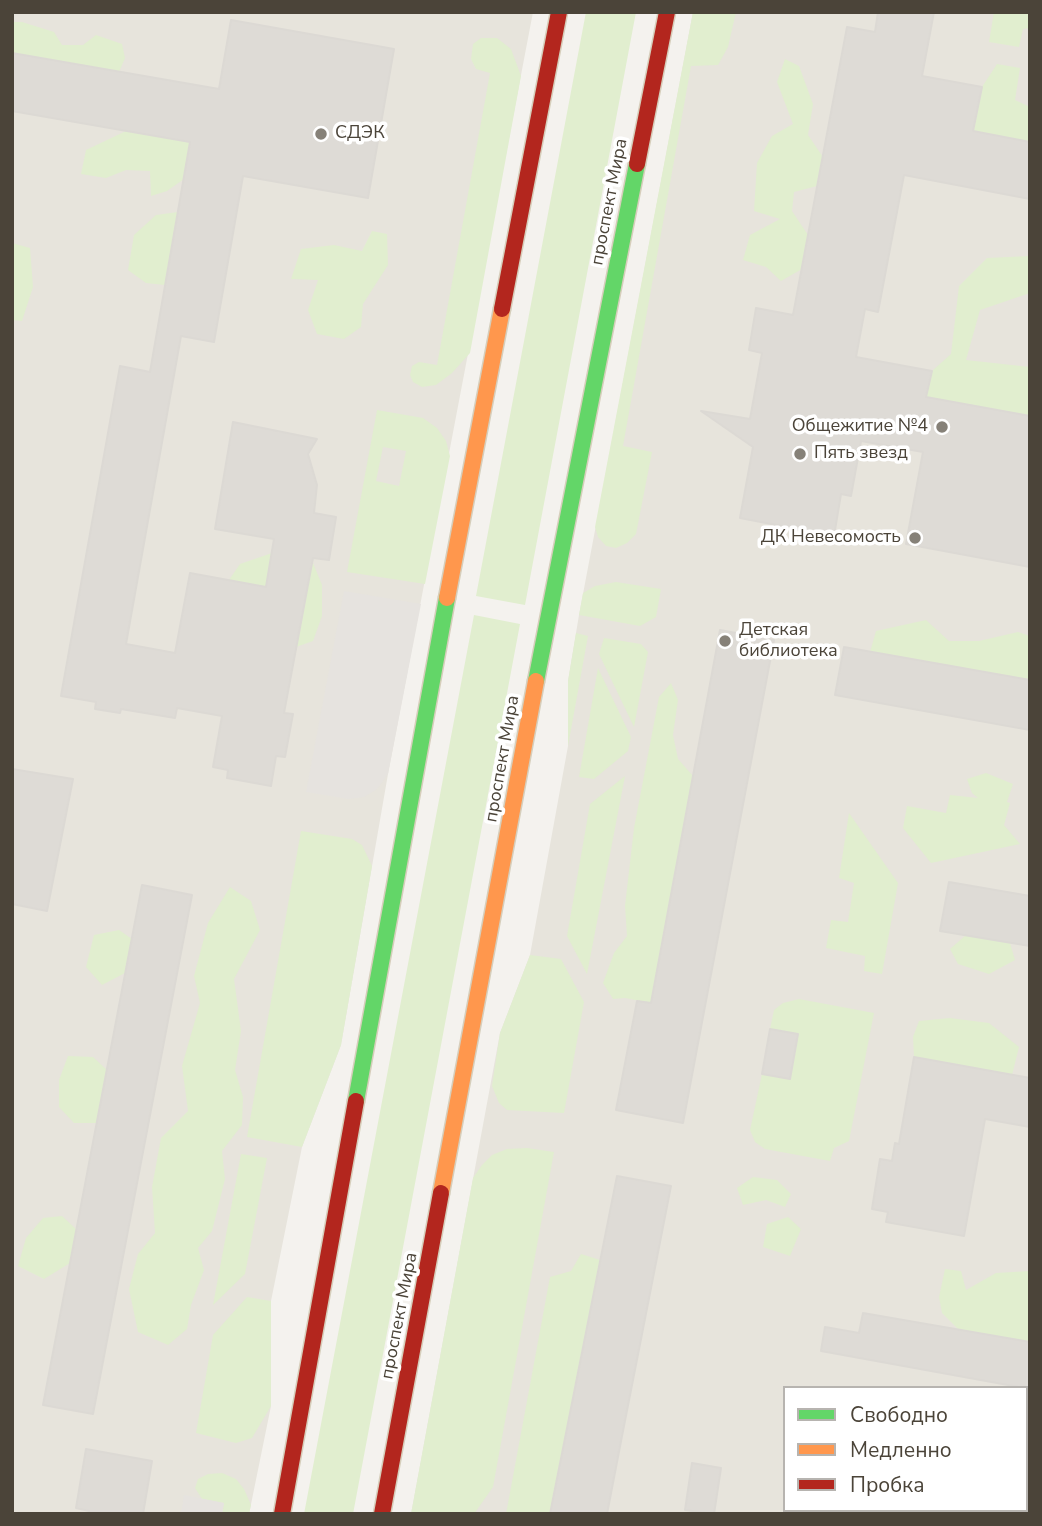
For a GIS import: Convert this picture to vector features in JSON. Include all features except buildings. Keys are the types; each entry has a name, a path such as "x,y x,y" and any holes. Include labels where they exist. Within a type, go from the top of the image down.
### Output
{"main road":[{"path":"282,1514 432,680 559,12"},
{"name":"проспект Мира","path":"382,1514 559,554 667,12"}],"shaded area":[{"path":"12,12 533,12 388,774 341,1045 302,1147 271,1301 271,1406 249,1514 12,1514"},
{"path":"693,12 1030,12 1030,1514 411,1514 500,1033 530,955 568,746 568,681"},
{"path":"344,591 421,604 388,774 377,789 364,797 348,799 306,792"},
{"path":"184,1495 224,1503 222,1514 181,1514"}],"green space":[{"path":"586,12 636,12 525,605 476,596"},
{"path":"693,12 736,12 728,47 718,65 691,66 623,446 652,452 636,534 627,543 616,548 606,546 598,537 595,527"},
{"path":"994,12 1030,12 1030,28 1023,29 1019,47 989,42"},
{"path":"12,22 22,22 54,32 62,45 83,45 96,35 122,44 125,58 119,72 12,53"},
{"path":"481,38 497,38 511,49 521,76 470,353 452,373 436,385 422,387 413,382 410,375 412,366 419,362 437,365 490,73 476,69 471,59 473,44"},
{"path":"785,59 799,66 813,104 808,135 823,157 817,186 794,192 792,211 808,235 802,269 781,281 766,267 743,260 750,235 780,219 754,211 757,163 772,136 793,124 777,82"},
{"path":"997,64 1020,68 1015,100 1030,107 1030,142 973,131 982,87"},
{"path":"126,131 190,142 184,179 167,191 151,196 150,171 126,170 106,178 81,174 86,150"},
{"path":"178,212 165,285 146,283 128,270 134,235 156,215"},
{"path":"372,231 387,234 388,265 363,304 361,327 344,339 317,334 308,310 318,280 291,279 301,249 334,245 362,251"},
{"path":"12,243 30,248 33,287 22,321 12,320"},
{"path":"1030,256 1030,293 980,310 966,360 1030,367 1030,416 926,397 932,371 951,354 959,286 987,258"},
{"path":"377,410 423,418 437,428 446,441 450,456 425,584 347,572","holes":["383,447 406,451 399,486 376,481"]},
{"path":"272,553 311,558 322,585 322,616 313,641 296,647 306,594 229,580 240,564"},
{"path":"616,582 661,589 656,617 640,626 579,615 583,593 595,586"},
{"path":"474,615 520,624 353,1514 304,1514"},
{"path":"926,620 949,641 979,641 1018,632 1030,636 1030,680 870,652 876,631"},
{"path":"576,633 588,636 568,746 568,681"},
{"path":"604,638 641,644 648,652 634,727 599,654"},
{"path":"598,668 631,737 628,751 594,779 579,777"},
{"path":"671,683 678,700 673,735 678,759 693,776 651,1003 625,998 613,999 603,983 614,953 627,936 625,906 634,828 659,697"},
{"path":"986,773 1013,784 1004,825 1020,844 931,863 903,828 907,806 946,813 950,795 978,798 972,793 967,779"},
{"path":"625,776 587,974 567,936 590,804"},
{"path":"849,813 898,883 882,974 864,971 865,956 826,948 831,920 848,922 854,883 839,878"},
{"path":"301,831 352,839 362,845 372,866 341,1045 302,1147 247,1137"},
{"path":"230,887 251,901 260,930 234,979 241,1031 235,1070 243,1097 242,1125 222,1151 225,1179 212,1231 198,1248 204,1270 191,1305 187,1329 168,1345 138,1332 129,1289 138,1254 155,1233 152,1187 161,1138 188,1111 182,1066 200,1003 194,976 208,923"},
{"path":"119,930 132,939 125,973 102,985 86,967 94,935"},
{"path":"966,935 1010,943 1015,960 989,974 958,964 950,949"},
{"path":"530,955 561,959 584,1002 564,1113 507,1110 499,1103 492,1086 500,1033"},
{"path":"799,999 874,1013 849,1141 834,1148 830,1161 765,1149 755,1142 750,1130 762,1074 789,1079 797,1034 770,1029 774,1010 783,1003"},
{"path":"950,1018 989,1023 1019,1047 1012,1075 914,1057 913,1037 919,1021"},
{"path":"68,1056 93,1057 107,1070 97,1123 74,1123 59,1107 59,1080"},
{"path":"527,1148 554,1152 493,1487 474,1514 411,1514 473,1178 492,1155 507,1149"},
{"path":"241,1154 267,1158 245,1274 213,1305"},
{"path":"753,1177 777,1180 791,1194 785,1207 766,1200 743,1205 737,1188"},
{"path":"62,1216 76,1229 70,1263 44,1279 18,1266 26,1238 43,1218"},
{"path":"788,1217 801,1229 790,1256 763,1247 767,1224"},
{"path":"581,1254 600,1260 550,1514 506,1514 550,1277 571,1271"},
{"path":"945,1269 961,1271 966,1290 996,1273 1030,1271 1030,1342 959,1330 942,1313 939,1297"},
{"path":"247,1297 271,1301 271,1406 252,1438 236,1443 196,1433 213,1335"},
{"path":"222,1473 236,1479 244,1489 251,1505 249,1514 222,1514 224,1503 202,1499 195,1488 198,1479 208,1474"}],"traffic: fast":[{"path":"536,681 637,164"},
{"path":"356,1101 447,598"}],"traffic: slow":[{"path":"447,598 502,309"},
{"path":"441,1193 536,681"}],"traffic: jam":[{"path":"502,309 559,12"},
{"path":"637,164 667,12"},
{"path":"282,1514 356,1101"},
{"path":"382,1514 441,1193"}],"place":[{"name":"СДЭК","path":"321,134"},
{"name":"Общежитие №4","path":"942,427"},
{"name":"Пять звезд","path":"800,454"},
{"name":"ДК Невесомость","path":"915,538"},
{"name":"Детская библиотека","path":"725,641"}]}
